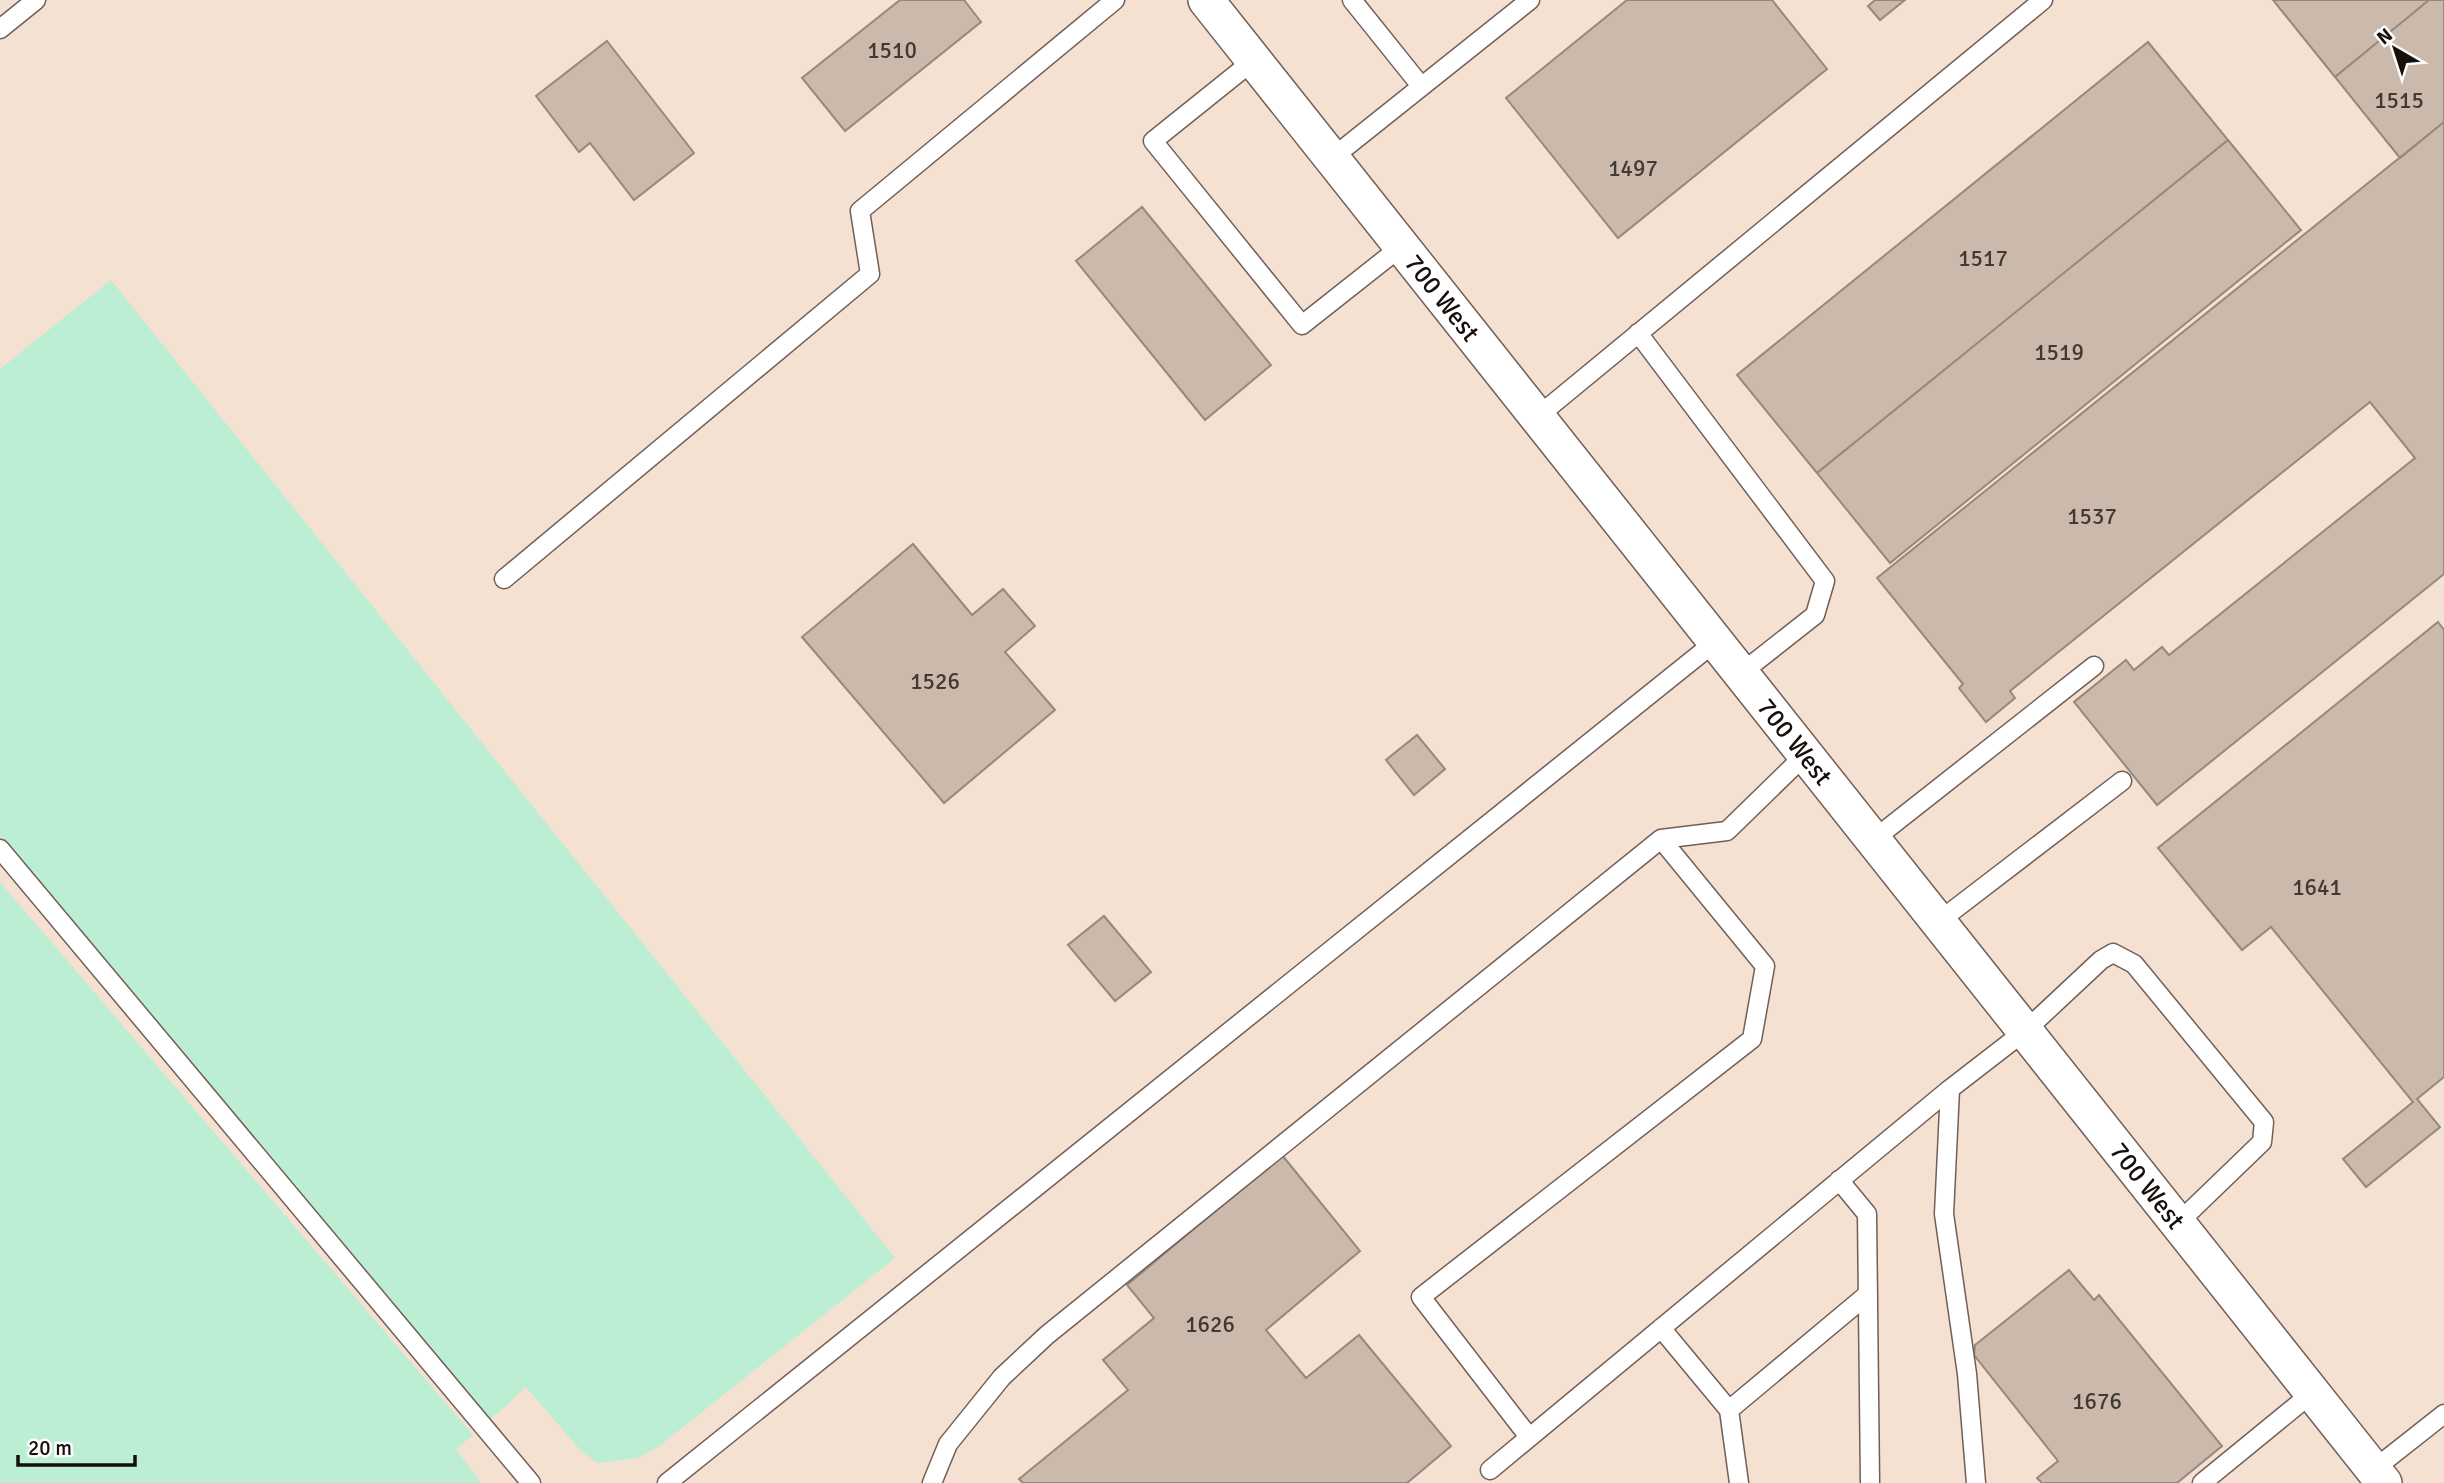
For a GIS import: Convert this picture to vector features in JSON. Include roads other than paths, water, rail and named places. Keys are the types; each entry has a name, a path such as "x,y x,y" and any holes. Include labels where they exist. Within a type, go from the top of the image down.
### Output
{"street":[{"name":"700 West","path":"1206,0 2378,1476"}],"lane":[{"path":"0,29 36,0"},
{"path":"504,579 870,274 860,211 1115,0"},
{"path":"1352,0 1421,86"},
{"path":"1332,158 1530,0"},
{"path":"1537,417 2043,0"},
{"path":"1254,60 1153,141 1301,325 1402,246"},
{"path":"1639,332 1825,581 1815,615 1740,674"},
{"path":"667,1483 1714,642"},
{"path":"1873,840 2094,666"},
{"path":"932,1483 948,1444 1002,1377 1046,1335 1661,839 1727,831 1805,755"},
{"path":"1938,922 2122,781"},
{"path":"1529,1437 1421,1297 1752,1039 1765,965 1661,839"},
{"path":"0,849 531,1483"},
{"path":"1490,1470 1839,1180 2025,1031 2101,960 2113,953 2134,964 2264,1122 2262,1142 2178,1223"},
{"path":"1950,1089 1944,1214 1967,1374 1976,1483"},
{"path":"1839,1180 1867,1214 1871,1483"},
{"path":"1729,1410 1868,1294"},
{"path":"1661,1328 1729,1410 1740,1483"},
{"path":"2202,1483 2312,1393"},
{"path":"2378,1476 2444,1413"}]}
